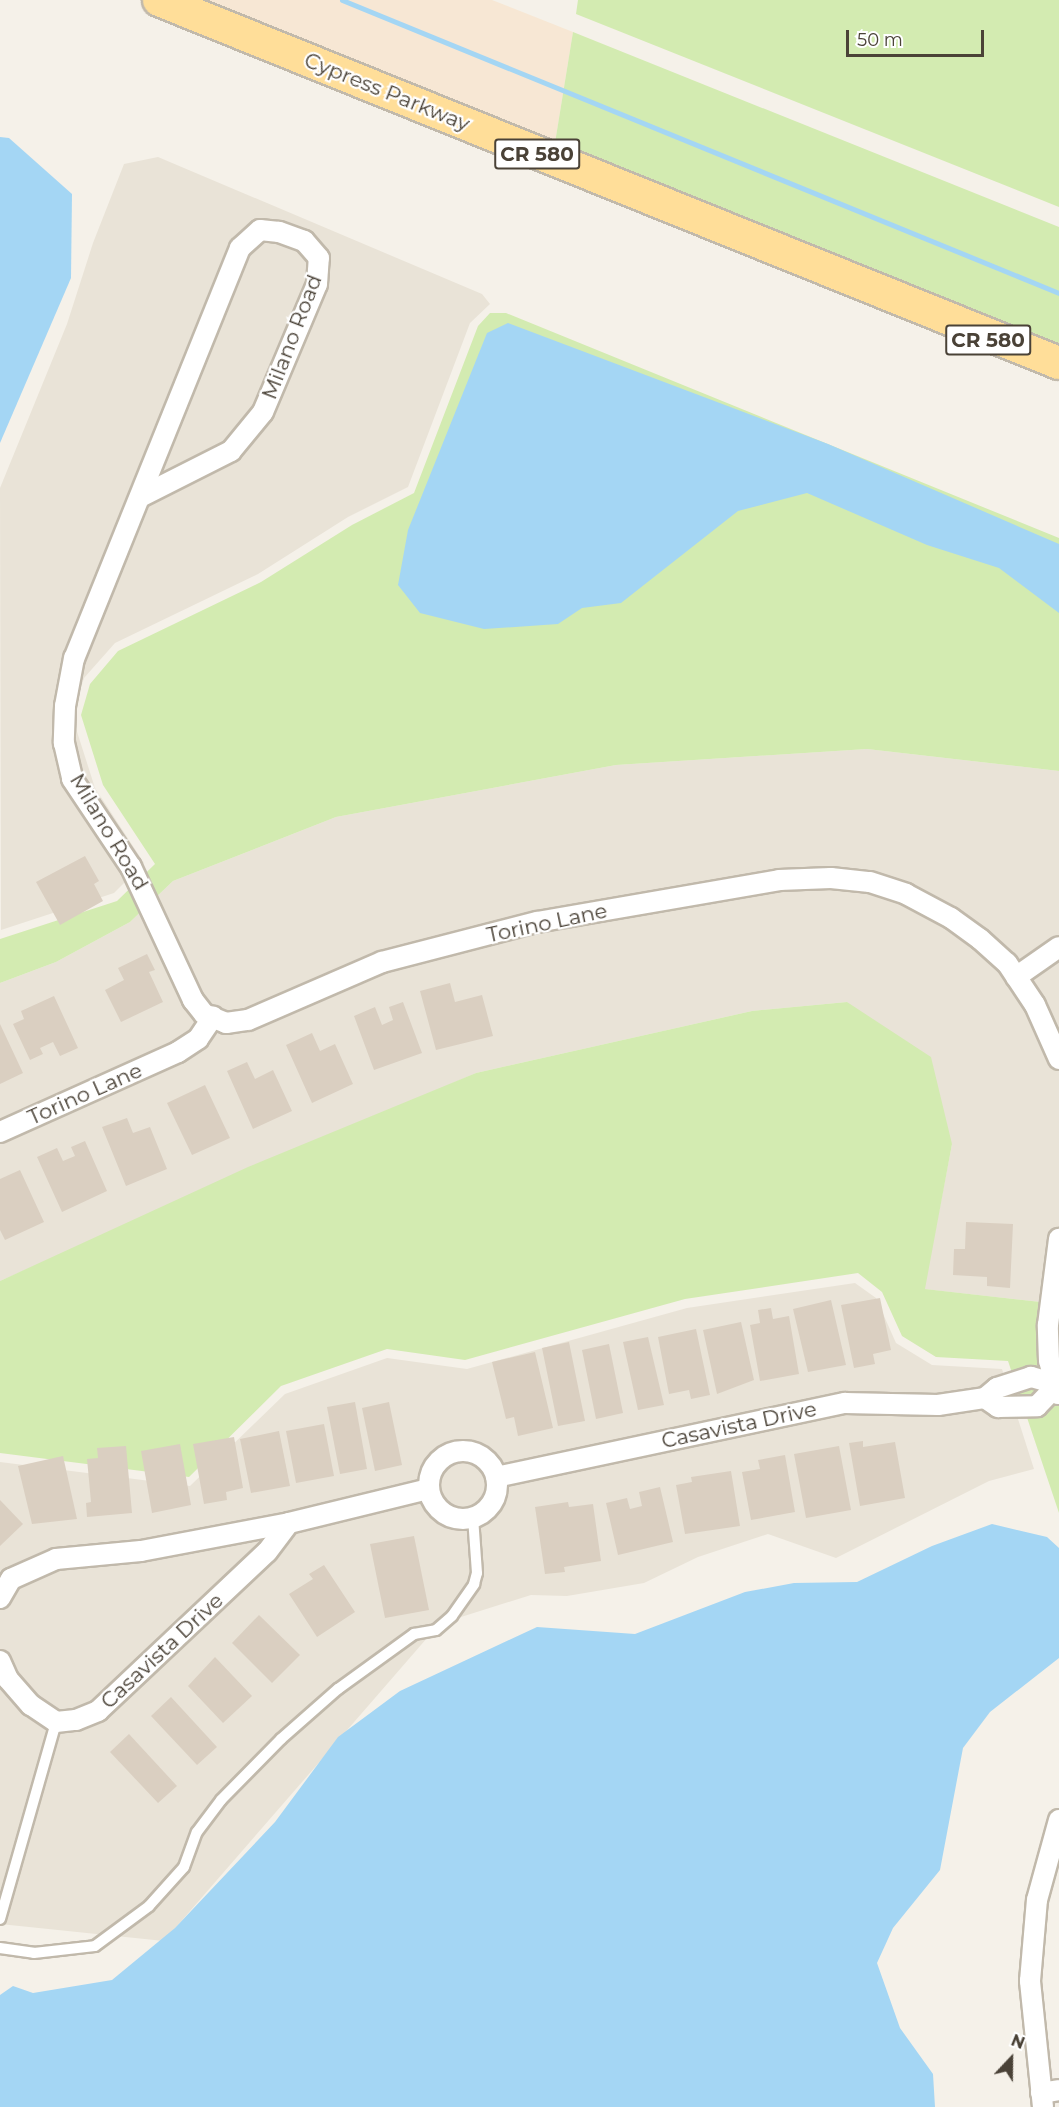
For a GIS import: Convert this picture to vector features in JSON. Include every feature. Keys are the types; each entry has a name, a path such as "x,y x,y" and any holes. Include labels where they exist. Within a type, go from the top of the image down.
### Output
{"main road":[{"name":"Cypress Parkway","path":"159,0 1059,363"},
{"name":"Cypress Parkway","path":"916,306 1059,373"}],"street":[{"name":"Milano Road","path":"140,497 231,451 263,412 317,284 319,258 304,241 269,229 252,233 245,240 74,658 65,706 64,743 72,779 147,894 193,1000 204,1014 213,1017"},
{"name":"Torino Lane","path":"0,1132 178,1052 198,1039 213,1017 226,1023 248,1020 382,962 537,922 799,879 870,882 906,894 980,939 1007,963 1053,1040 1059,1059"},
{"path":"1016,977 1059,946"},
{"path":"1058,1388 1049,1361 1048,1325 1059,1249"},
{"name":"Casavista Drive","path":"496,1477 845,1402 938,1405 985,1398 997,1388 1032,1377 1058,1388 1037,1406 998,1407 985,1398"},
{"path":"463,1451 484,1459 496,1477 494,1499 473,1517 448,1516 432,1500 429,1489 430,1478 441,1459 463,1451"},
{"path":"0,1598 11,1579 56,1559 141,1551 289,1523 429,1489"},
{"name":"Casavista Drive","path":"56,1722 76,1720 98,1711 267,1552 289,1523"},
{"path":"0,1661 8,1679 31,1705 56,1722"},
{"path":"1047,2097 1030,2008 1031,1959 1038,1900 1059,1820"}],"lane":[{"path":"0,1948 34,1953 95,1946 149,1906 184,1867 197,1832 221,1800 281,1739 338,1689 414,1634 445,1624 474,1584 477,1573 473,1517"},
{"path":"0,1919 56,1722"}],"shaded area":[{"path":"187,0 492,0 573,32 554,149"},
{"path":"158,157 482,294 490,304 470,323 408,487 348,517 258,574 115,643 84,678 72,716 95,788 144,863 114,893 1,930 0,488 67,324 93,243 124,164"},
{"path":"867,749 1059,771 1059,1304 924,1289 952,1144 847,1002 752,1011 476,1073 0,1281 0,983 56,962 130,922 173,881 336,817 616,765"},
{"path":"855,1283 876,1298 896,1343 932,1365 1002,1369 1034,1469 989,1481 836,1558 768,1534 698,1557 644,1583 567,1596 531,1595 461,1617 434,1630 164,1941 0,1924 0,1462 190,1486 285,1394 387,1358 467,1369 687,1308"}],"green space":[{"path":"578,0 1059,0 1059,207 576,14"},
{"path":"573,32 1059,227 1059,350 554,149"},
{"path":"490,313 506,313 1059,538 1059,771 867,749 616,765 336,817 173,881 130,922 56,962 0,983 0,939 117,901 155,864 103,785 81,715 90,684 118,651 261,582 352,525 414,493 478,326"},
{"path":"847,1002 931,1057 952,1144 925,1289 1059,1304 1059,1513 1008,1361 936,1357 902,1336 882,1292 858,1273 685,1299 465,1360 387,1349 281,1386 189,1477 0,1453 0,1281 248,1167 476,1073 752,1011"}],"water":[{"path":"0,137 9,138 72,194 71,278 0,443"},
{"path":"508,323 828,444 1059,544 1059,613 999,568 927,545 807,493 738,511 621,603 582,608 558,624 484,629 420,613 398,585 408,530 487,333"},
{"path":"992,1524 1047,1537 1059,1548 1059,1658 990,1712 963,1748 940,1870 893,1928 877,1963 900,2028 933,2074 935,2107 0,2107 0,1995 13,1986 33,1993 112,1980 175,1928 275,1822 338,1737 400,1691 537,1627 635,1634 745,1592 794,1583 857,1582 932,1546"}],"building":[{"path":"85,856 99,881 94,884 103,901 60,925 36,882"},
{"path":"147,954 155,970 149,972 163,1002 121,1022 105,990 124,980 118,968"},
{"path":"450,983 455,1002 482,995 493,1036 436,1050 420,991"},
{"path":"54,996 78,1048 60,1056 53,1042 40,1048 43,1054 30,1060 13,1024 24,1019 21,1011"},
{"path":"403,1002 422,1053 374,1070 354,1016 375,1007 382,1025 393,1020 389,1007"},
{"path":"0,1024 23,1073 0,1084"},
{"path":"312,1033 320,1051 335,1044 353,1084 312,1103 286,1045"},
{"path":"247,1062 255,1079 273,1070 292,1111 253,1129 227,1071"},
{"path":"205,1085 230,1138 192,1155 167,1103"},
{"path":"127,1118 133,1133 150,1127 167,1169 126,1186 102,1127"},
{"path":"85,1141 107,1191 62,1212 37,1157 57,1148 63,1161 75,1156 71,1147"},
{"path":"20,1170 44,1222 5,1240 0,1230 0,1179"},
{"path":"966,1222 1013,1224 1010,1288 987,1286 987,1277 953,1275 954,1249 965,1249"},
{"path":"880,1298 891,1350 873,1354 875,1364 854,1368 841,1305"},
{"path":"831,1300 846,1365 808,1372 793,1309"},
{"path":"771,1308 773,1319 789,1316 799,1374 760,1381 750,1325 760,1323 758,1310"},
{"path":"741,1322 754,1380 717,1394 703,1330"},
{"path":"696,1329 710,1395 691,1399 689,1390 669,1394 658,1337"},
{"path":"648,1337 664,1405 638,1410 623,1342"},
{"path":"569,1342 585,1421 558,1426 542,1348"},
{"path":"609,1344 623,1413 596,1419 582,1350"},
{"path":"535,1352 553,1428 518,1436 514,1417 506,1419 492,1362"},
{"path":"355,1402 367,1469 340,1474 327,1407"},
{"path":"389,1402 402,1465 375,1471 362,1408"},
{"path":"324,1424 334,1476 296,1483 286,1431"},
{"path":"279,1431 290,1486 251,1493 240,1439"},
{"path":"234,1437 243,1488 226,1492 227,1500 204,1504 193,1444"},
{"path":"863,1441 863,1447 895,1442 905,1498 860,1506 849,1443"},
{"path":"180,1444 191,1505 152,1513 141,1451"},
{"path":"126,1446 132,1513 87,1517 86,1503 91,1502 87,1459 98,1458 97,1448"},
{"path":"839,1446 851,1510 806,1518 794,1454"},
{"path":"785,1455 795,1512 751,1520 742,1472 760,1469 758,1460"},
{"path":"63,1456 77,1519 32,1524 18,1466"},
{"path":"731,1471 740,1526 685,1534 676,1485 692,1482 691,1477"},
{"path":"660,1487 673,1542 618,1555 606,1503 627,1498 630,1509 642,1506 639,1492"},
{"path":"0,1500 23,1524 0,1546"},
{"path":"568,1502 569,1507 593,1504 601,1561 564,1567 565,1572 545,1574 535,1507"},
{"path":"414,1536 429,1610 385,1618 370,1544"},
{"path":"324,1565 355,1612 317,1637 289,1594 313,1579 309,1574"},
{"path":"259,1615 300,1655 272,1683 232,1643"},
{"path":"215,1657 252,1696 223,1723 188,1686"},
{"path":"171,1697 217,1747 197,1765 151,1716"},
{"path":"129,1734 177,1786 158,1803 110,1752"}],"waterway":[{"path":"342,0 1059,293"}]}
